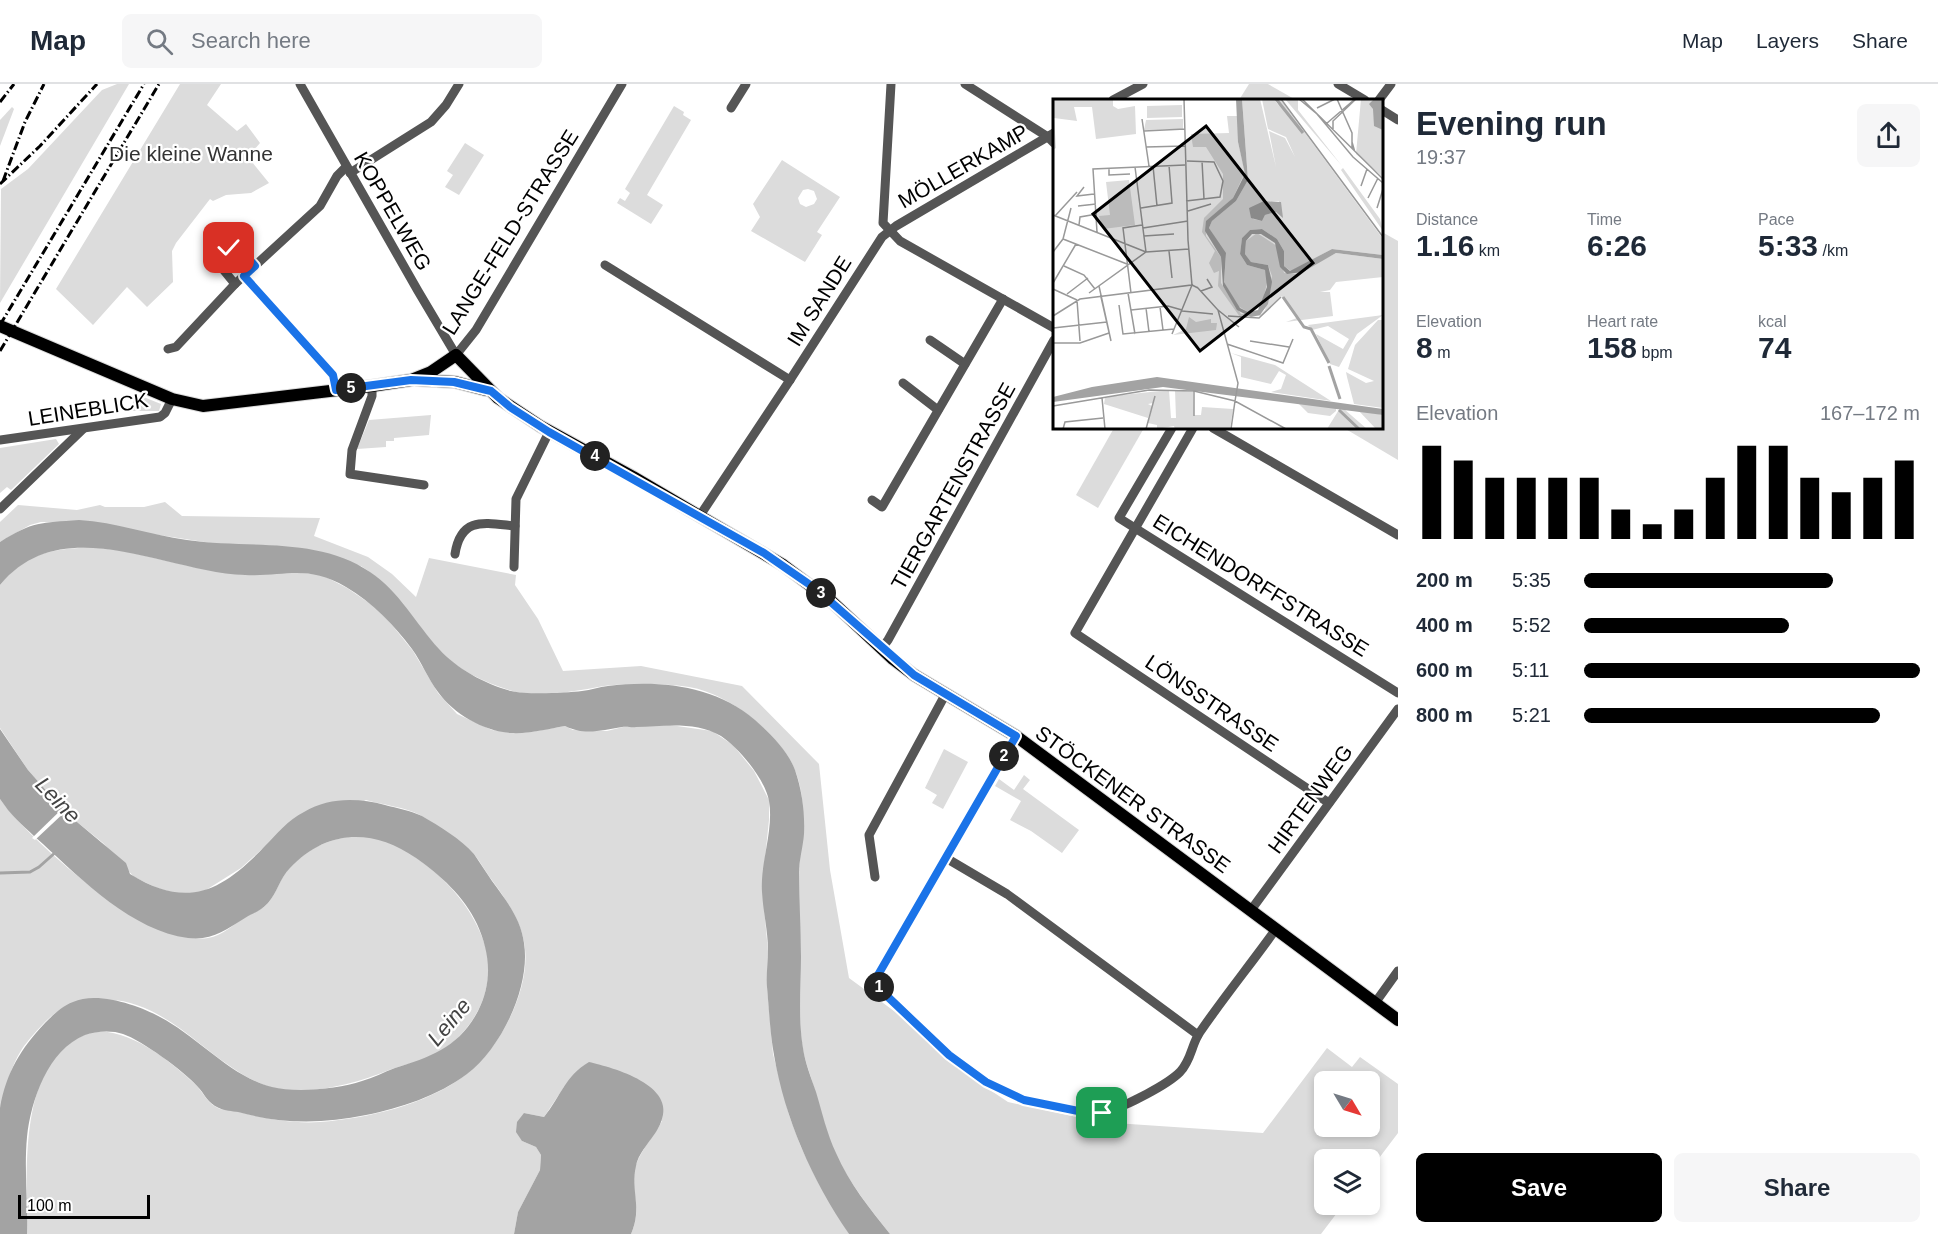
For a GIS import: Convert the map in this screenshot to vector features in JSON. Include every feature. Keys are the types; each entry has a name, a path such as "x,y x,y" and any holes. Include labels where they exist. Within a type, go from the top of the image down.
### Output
{"main road":[{"path":"0,326 191,405 203,406 411,380 454,382 491,391"},
{"name":"LANGE-FELD-STRASSE","path":"411,380 431,372 456,355"},
{"name":"STÖCKENER STRASSE","path":"456,355 510,407 549,432 633,477 764,553 816,589 914,675 1016,736 1398,1020"}],"street":[{"name":"KOPPELWEG","path":"300,84 456,355"},
{"path":"168,349 176,347 235,284 320,206 338,176 431,122 446,105 459,84"},
{"name":"LANGE-FELD-STRASSE","path":"456,355 482,320 622,84"},
{"path":"731,108 746,84"},
{"path":"891,84 883,223 900,241 1053,327"},
{"path":"965,84 1052,138"},
{"path":"1115,99 1143,84"},
{"path":"1338,84 1363,99"},
{"path":"1379,99 1391,84"},
{"path":"1383,111 1398,120"},
{"name":"MÖLLERKAMP","path":"889,230 1052,138"},
{"name":"IM SANDE","path":"699,517 878,242 889,230"},
{"path":"235,284 217,262 220,256 234,246 239,248 255,266"},
{"path":"604,265 790,380"},
{"path":"244,276 333,375 336,390"},
{"path":"872,500 882,507 1003,299"},
{"path":"930,340 965,364"},
{"name":"TIERGARTENSTRASSE","path":"882,648 1053,342"},
{"path":"903,383 938,410"},
{"path":"372,386 372,396 352,450 350,474 424,485"},
{"name":"LEINEBLICK","path":"0,440 160,417 165,413 172,399"},
{"path":"0,509 83,429"},
{"path":"1171,429 1119,518 1135,527 1192,429"},
{"path":"1215,429 1398,535"},
{"path":"514,567 516,499 549,432"},
{"path":"455,554 460,535 474,525 482,523 515,526"},
{"name":"LÖNSSTRASSE","path":"1135,527 1074,633 1329,803"},
{"name":"EICHENDORFFSTRASSE","path":"1135,527 1398,693"},
{"path":"875,877 869,835 945,695"},
{"name":"HIRTENWEG","path":"1251,910 1398,709"},
{"path":"1016,736 878,975 880,988 949,1055 986,1082 1024,1100 1088,1113 1102,1113 1116,1109 1179,1074 1188,1062 1198,1035 1276,929"},
{"path":"946,858 1007,894 1198,1035"},
{"path":"1375,1003 1398,971"}],"green space":[{"path":"117,84 129,84 0,303 1,189 28,169 102,90"},
{"name":"Die kleine Wanne","path":"180,84 221,84 207,105 237,131 246,124 260,143 248,157 269,183 251,193 226,195 213,201 210,199 172,251 173,282 147,307 127,287 93,325 56,289"},
{"path":"1249,84 1268,84 1294,99 1240,99"},
{"path":"674,106 691,120 647,195 663,205 651,224 617,203 620,198 625,201 630,193 625,189"},
{"path":"12,107 14,109 0,146 0,120"},
{"path":"465,143 484,155 459,195 445,187 453,175 447,171"},
{"path":"782,160 840,197 817,232 822,235 805,262 751,231 760,217 753,204","holes":["803,190 814,191 817,199 814,204 806,207 800,204 798,198"]},
{"path":"1383,233 1398,241 1398,460 1346,429 1383,429"},
{"path":"136,394 161,404 159,411 130,411"},
{"path":"431,415 429,435 394,438 394,441 386,441 386,447 357,449 369,420"},
{"path":"1113,429 1143,429 1098,508 1076,495"},
{"path":"56,439 59,444 11,490 7,487 0,493 0,448"},
{"path":"165,502 182,516 320,518 314,536 368,557 392,574 416,597 429,558 516,575 515,585 538,619 563,671 641,666 742,686 819,764 830,870 849,978 894,1011 963,1072 1008,1102 1100,1122 1263,1133 1327,1048 1352,1067 1360,1057 1380,1071 1314,1071 1314,1137 1380,1137 1380,1071 1398,1084 1398,1133 1380,1157 1380,1149 1314,1149 1314,1215 1335,1215 1321,1234 890,1234 854,1186 836,1155 826,1130 804,1054 800,1015 801,958 798,890 803,805 791,761 764,729 746,713 725,700 685,686 625,684 531,694 520,693 490,683 462,669 446,657 384,584 361,566 59,522 41,522 30,525 0,542 0,522 18,505 77,510 100,505 144,507"},
{"path":"79,548 124,551 198,568 245,575 280,572 320,574 347,588 375,607 413,651 438,693 457,714 492,730 525,733 565,726 573,730 607,731 623,727 670,725 712,731 733,745 754,771 769,800 764,868 764,908 768,951 767,987 773,1054 789,1115 801,1147 818,1182 849,1234 631,1234 636,1217 635,1167 662,1121 564,1087 544,1117 524,1113 522,1141 536,1147 541,1155 540,1170 518,1212 514,1234 27,1234 28,1153 30,1123 36,1095 47,1070 62,1050 84,1035 98,1032 113,1033 144,1045 185,1075 209,1101 220,1109 298,1122 320,1122 358,1117 396,1108 432,1095 464,1076 477,1065 490,1050 511,1016 523,978 525,959 524,942 516,918 474,854 414,812 366,800 262,849 241,868 206,890 194,894 179,894 157,888 134,877 103,843 77,822 51,796 28,770 0,728 0,585 17,568 35,557 45,553"},
{"path":"944,749 968,762 943,809 932,803 937,795 925,788"},
{"path":"1024,775 1030,780 1023,789 1079,830 1062,853 1031,831 1010,820 1021,801 995,786 999,779 1014,790"},
{"path":"0,799 38,841 94,889 125,910 155,926 183,936 213,937 263,907 271,899 288,870 298,860 322,844 349,837 363,837 399,846 440,877 459,897 474,919 485,945 488,961 488,976 480,1007 462,1033 431,1056 346,1084 299,1091 270,1087 251,1079 168,1020 144,1008 120,1001 101,1001 60,1011 38,1029 14,1063 0,1109"}],"shaded area":[{"path":"79,520 106,523 187,540 305,548 350,561 370,572 390,589 439,649 454,663 482,680 511,691 556,693 627,684 666,685 704,692 722,699 755,720 788,756 800,785 804,834 799,873 800,1014 805,1059 830,1138 841,1164 860,1195 890,1234 849,1234 812,1171 785,1102 773,1047 767,982 768,943 762,881 770,824 769,801 767,792 757,774 728,741 711,731 691,726 624,727 587,732 565,726 511,733 480,725 461,714 445,700 434,687 412,649 382,615 346,587 319,576 296,573 245,575 214,571 116,550 84,548 53,551 25,563 0,585 0,542 21,530 38,524"},
{"path":"0,729 28,770 51,796 77,822 126,863 130,874 151,885 170,891 187,893 219,884 249,862 298,815 333,801 354,800 375,803 422,816 469,848 520,926 525,960 523,978 518,997 502,1033 479,1063 444,1089 392,1109 318,1121 286,1121 221,1109 212,1104 191,1080 173,1065 131,1037 109,1032 85,1035 72,1042 61,1052 51,1064 37,1092 29,1123 26,1149 27,1234 0,1234 0,1108 6,1083 16,1062 36,1032 61,1008 83,999 94,998 129,1004 151,1012 174,1025 242,1075 257,1082 282,1089 317,1089 366,1080 432,1055 453,1042 462,1034 478,1011 486,989 488,967 485,946 477,924 451,887 400,848 367,838 351,837 335,840 304,855 290,868 265,906 218,934 204,938 188,938 148,925 109,902 74,873 8,810 0,799"},
{"path":"589,1062 640,1080 652,1088 660,1098 664,1109 661,1122 640,1155 636,1166 634,1183 636,1216 631,1234 514,1234 518,1212 540,1170 541,1155 536,1147 522,1141 516,1132 517,1122 524,1113 544,1117 569,1080"}],"pier":[{"path":"65,806 68,809 35,840 32,838"}],"waterway":[{"path":"0,873 30,872 57,851"}],"railway":[{"path":"0,102 14,84"},
{"path":"3,181 25,122 44,84"},
{"path":"0,184 40,146 97,84"},
{"path":"0,325 144,84"},
{"path":"0,351 159,84"}],"route":[{"path":"229,248 234,246 239,248 255,266 244,276 333,375 336,390 411,380 454,382 491,391 510,407 549,432 633,477 764,553 832,602 914,675 1016,736 878,975 877,982 888,997 949,1055 986,1082 1024,1100 1088,1113 1102,1113"}],"water label":[{"name":"Leine","path":"58,800"},
{"name":"Leine","path":"449,1022"}]}
